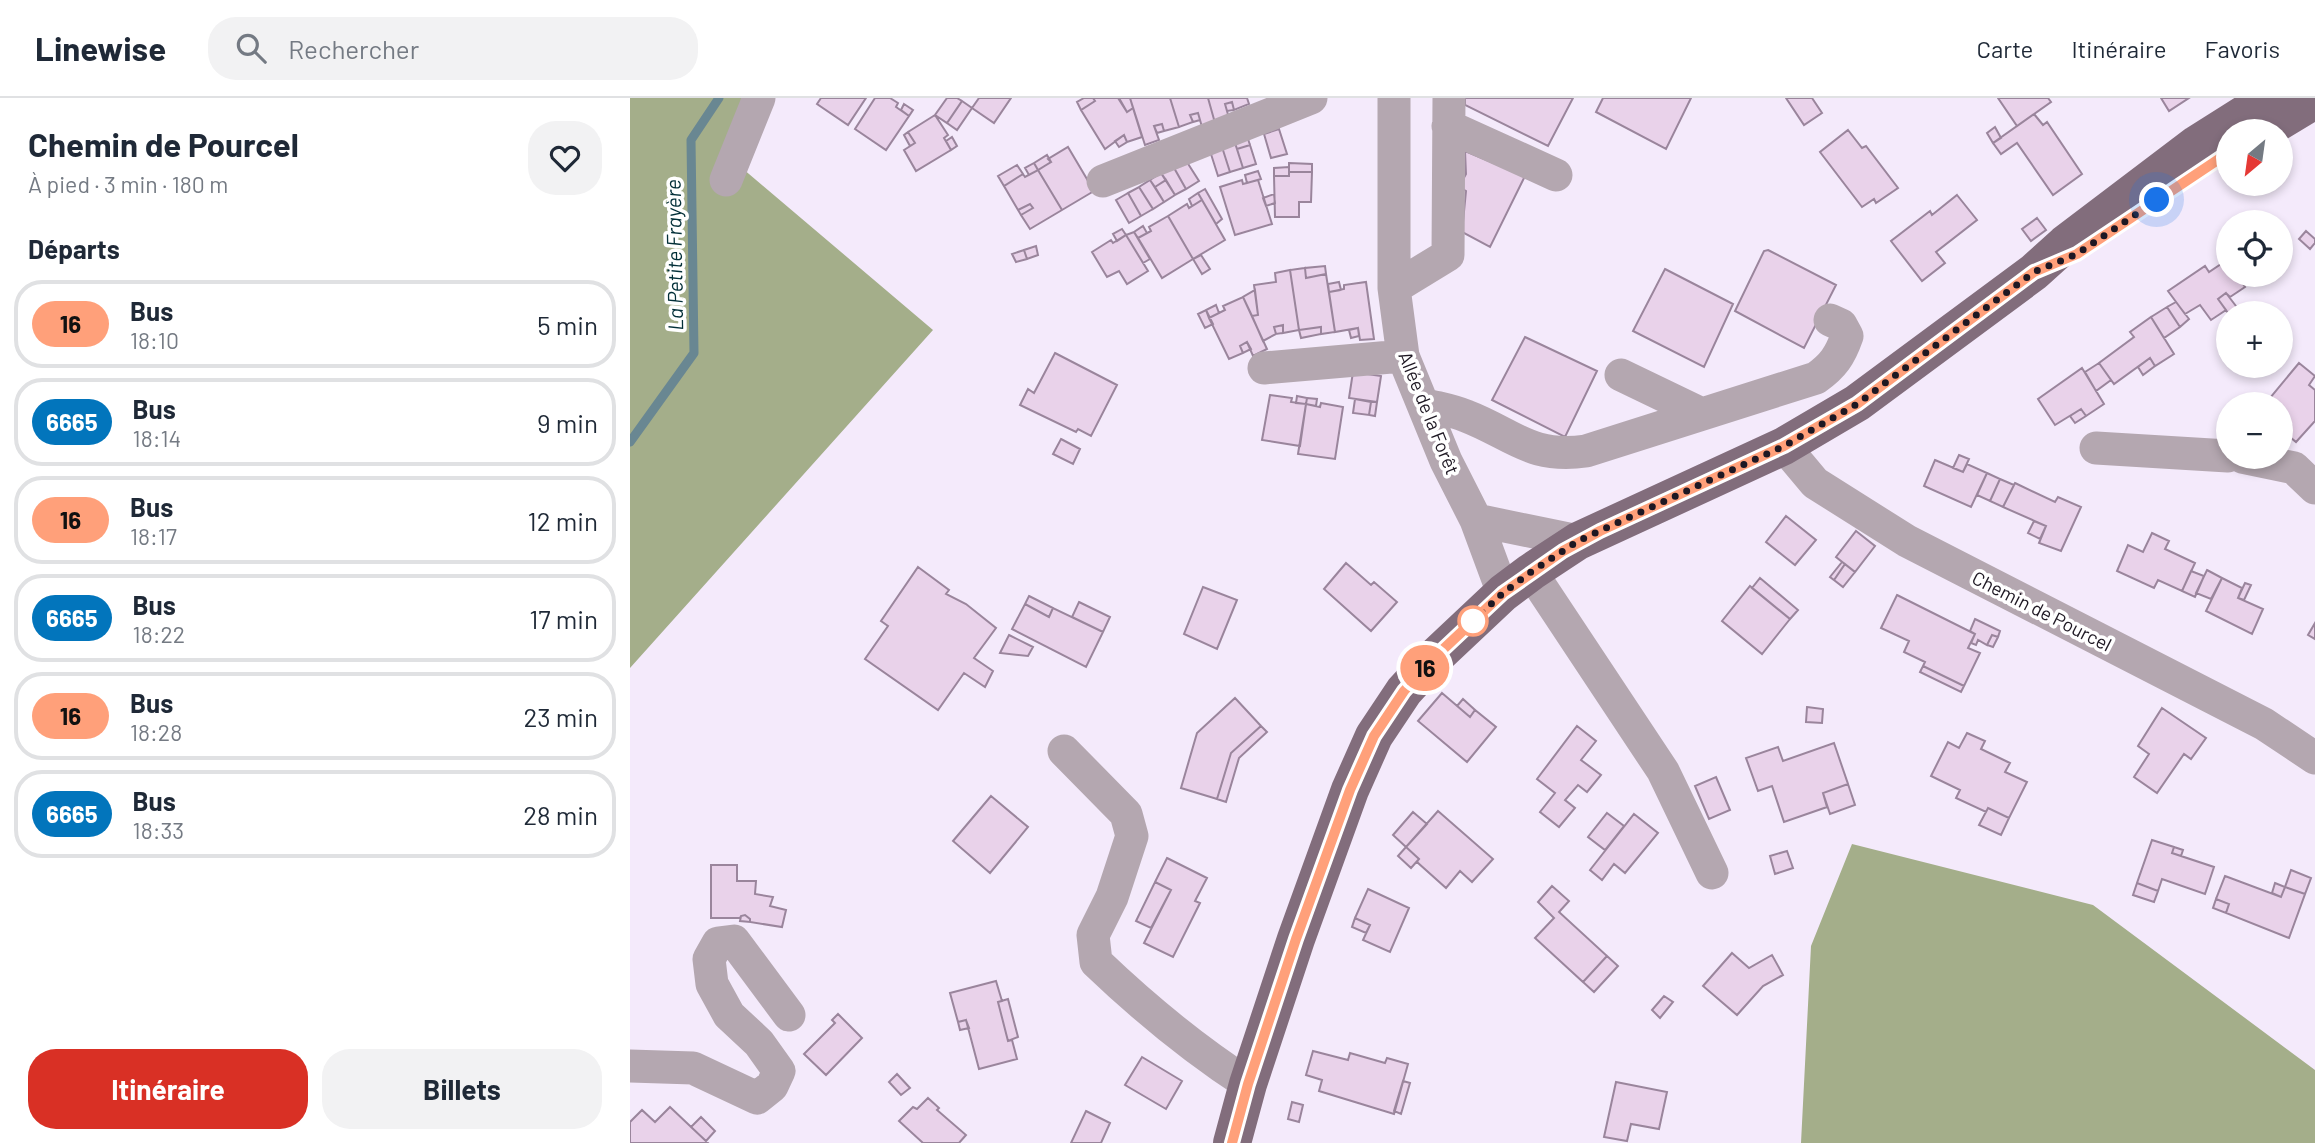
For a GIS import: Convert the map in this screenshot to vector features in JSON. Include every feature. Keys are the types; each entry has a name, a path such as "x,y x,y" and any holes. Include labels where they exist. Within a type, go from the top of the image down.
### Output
{"main road":[{"path":"1232,1143 1248,1084 1296,939 1350,790 1374,736 1404,691 1436,656 1517,582 1578,541 1784,446 1857,404 2034,272 2065,244 2197,144 2270,98"},
{"path":"2283,119 2315,100"},
{"path":"2034,272 2077,254 2216,161"}],"street":[{"path":"726,180 759,98"},
{"path":"1103,181 1311,98"},
{"name":"Allée de la Forêt","path":"1394,98 1394,288 1403,356 1446,461 1476,520 1517,582 1663,771 1712,873"},
{"path":"1394,288 1448,255 1449,112"},
{"path":"1449,112 1556,175"},
{"path":"1423,404 1466,416 1534,449 1564,454 1586,451 1816,378 1832,367 1842,353 1847,336 1841,325 1830,320"},
{"path":"1264,368 1403,356"},
{"path":"1621,374 1702,414"},
{"name":"Chemin de Pourcel","path":"1784,446 1815,483 1907,541 2263,724 2315,758"},
{"path":"2096,448 2216,455"},
{"path":"2293,468 2315,488"},
{"path":"1476,520 1578,541"},
{"path":"1064,751 1126,814 1132,836 1112,897 1093,935 1096,962 1130,994 1248,1084"},
{"path":"630,1066 693,1068 757,1098 772,1086 779,1071 759,1043 729,1015 712,984 709,959 718,943 734,941 789,1015"}],"green space":[{"path":"630,98 745,98 729,157 933,330 630,668"},
{"path":"1852,844 2093,905 2315,1070 2315,1143 1801,1143 1811,946"}],"building":[{"path":"821,98 866,98 848,125 817,104"},
{"path":"875,98 890,98 898,103 896,107 909,116 886,150 855,129"},
{"path":"947,98 962,101 947,123 935,115"},
{"path":"979,98 1011,98 994,123 972,108"},
{"path":"1084,98 1093,98 1095,101 1081,110 1077,102"},
{"path":"1093,98 1118,98 1127,112 1133,108 1142,137 1127,142 1124,135 1105,149 1081,110 1095,101"},
{"path":"1119,98 1130,98 1133,108 1127,112"},
{"path":"1130,98 1170,98 1179,127 1164,131 1162,124 1154,126 1159,140 1145,145"},
{"path":"1170,98 1208,98 1215,123 1202,127 1198,113 1190,115 1193,122 1179,127"},
{"path":"1208,98 1247,98 1249,104 1234,110 1232,102 1225,104 1229,118 1215,123"},
{"path":"1465,98 1573,98 1548,146 1465,105"},
{"path":"1603,98 1691,98 1666,149 1596,112"},
{"path":"1786,98 1812,98 1822,113 1804,125"},
{"path":"1998,98 2048,98 2051,102 2017,126"},
{"path":"2161,98 2189,98 2169,111"},
{"path":"962,101 972,108 957,130 947,123"},
{"path":"1232,102 1234,110 1227,111 1225,104"},
{"path":"904,104 913,110 909,116 901,110"},
{"path":"1198,113 1200,120 1193,122 1190,115"},
{"path":"2034,114 2043,125 2047,122 2082,174 2053,195 2017,143 2001,154 1993,143"},
{"path":"935,115 948,135 944,138 951,150 916,171 904,150 915,143 908,132"},
{"path":"1162,124 1164,131 1157,133 1154,126"},
{"path":"1995,127 2001,138 1993,143 1987,133"},
{"path":"1279,129 1287,154 1271,158 1264,134"},
{"path":"1848,130 1862,148 1866,146 1898,188 1876,203 1874,199 1862,207 1820,152"},
{"path":"908,132 915,143 910,146 904,135"},
{"path":"1124,135 1127,142 1119,147 1115,141"},
{"path":"952,137 957,146 951,150 946,141"},
{"path":"1248,139 1250,145 1237,149 1235,143"},
{"path":"1235,143 1243,168 1230,172 1222,147"},
{"path":"1250,145 1256,164 1243,168 1237,149"},
{"path":"1068,147 1094,191 1062,210 1038,170 1051,162 1048,159"},
{"path":"1222,147 1230,172 1218,176 1210,151"},
{"path":"1465,151 1525,176 1490,247 1462,232 1466,191 1459,187 1466,174"},
{"path":"1047,155 1051,162 1038,170 1034,163"},
{"path":"1185,159 1199,181 1186,189 1173,166"},
{"path":"1034,163 1038,170 1029,175 1025,168"},
{"path":"1289,163 1312,164 1312,172 1289,172"},
{"path":"1017,165 1023,174 1004,186 998,176"},
{"path":"1173,166 1186,189 1175,195 1161,173"},
{"path":"1289,167 1289,176 1274,176 1274,168"},
{"path":"1038,170 1062,210 1030,229 1021,215 1033,208 1030,204 1018,210 1004,186 1023,174 1025,177"},
{"path":"1258,171 1261,179 1247,183 1245,175"},
{"path":"1289,172 1312,172 1311,202 1299,202 1299,217 1275,217 1274,176 1289,176"},
{"path":"1161,173 1166,180 1155,187 1150,180"},
{"path":"1150,180 1164,202 1153,209 1139,187"},
{"path":"1166,180 1175,195 1164,202 1155,187"},
{"path":"1242,180 1243,184 1258,180 1272,224 1235,235 1220,187"},
{"path":"1139,187 1153,209 1141,216 1128,193"},
{"path":"1205,189 1222,219 1216,224 1198,193"},
{"path":"1128,193 1141,216 1129,223 1116,200"},
{"path":"1198,193 1202,200 1192,206 1189,199"},
{"path":"1274,194 1275,203 1266,206 1263,198"},
{"path":"1957,195 1977,220 1936,252 1945,263 1922,281 1891,241 1930,211 1932,215"},
{"path":"1202,200 1225,240 1193,259 1168,216 1187,204 1189,208"},
{"path":"1030,204 1033,208 1021,215 1018,210"},
{"path":"1168,216 1193,259 1162,278 1138,238 1151,231 1149,227"},
{"path":"2037,218 2046,230 2031,241 2022,229"},
{"path":"1143,226 1147,233 1138,238 1134,232"},
{"path":"1122,229 1126,235 1117,241 1113,234"},
{"path":"2306,231 2315,239 2310,249 2299,239"},
{"path":"1134,232 1150,259 1143,263 1126,235"},
{"path":"1126,235 1148,271 1127,284 1119,271 1107,277 1092,252 1111,240 1113,243"},
{"path":"1036,246 1038,255 1027,259 1024,250"},
{"path":"1024,250 1027,259 1016,262 1012,254"},
{"path":"1768,250 1836,285 1804,348 1735,311 1764,251"},
{"path":"1201,255 1210,269 1202,274 1193,259"},
{"path":"1325,266 1326,274 1306,278 1305,268"},
{"path":"2205,266 2209,272 2216,267 2216,287 2245,287 2230,297 2226,293 2218,299 2216,317 2211,320 2200,305 2185,314 2168,291"},
{"path":"1305,268 1306,278 1326,274 1335,332 1321,334 1321,327 1299,330 1290,270"},
{"path":"1665,269 1733,304 1704,367 1633,331"},
{"path":"1290,270 1299,330 1283,333 1283,325 1274,327 1276,334 1263,341 1252,316 1258,315 1254,285 1276,282 1275,273"},
{"path":"1339,282 1341,290 1329,292 1328,284"},
{"path":"1366,282 1374,339 1360,340 1358,328 1335,332 1329,292 1344,289 1344,285"},
{"path":"1255,290 1258,315 1252,316 1243,297"},
{"path":"2226,293 2232,301 2219,301 2218,299"},
{"path":"1243,297 1267,349 1253,356 1247,342 1240,346 1243,353 1229,359 1209,318 1225,310 1223,306"},
{"path":"2176,302 2189,319 2180,327 2167,307"},
{"path":"1216,305 1219,313 1209,318 1206,310"},
{"path":"2167,307 2180,327 2164,338 2151,317"},
{"path":"1206,310 1213,324 1205,328 1198,314"},
{"path":"2151,317 2174,354 2155,366 2150,358 2114,384 2099,363 2134,337 2130,332"},
{"path":"1283,325 1283,333 1276,334 1274,327"},
{"path":"1321,327 1321,334 1301,338 1299,330"},
{"path":"1358,328 1359,336 1351,338 1349,330"},
{"path":"1525,337 1597,371 1565,437 1492,400"},
{"path":"1247,342 1251,349 1243,353 1240,346"},
{"path":"1055,353 1117,385 1091,436 1078,429 1076,432 1020,405 1028,389 1034,393"},
{"path":"2150,358 2155,366 2143,375 2138,367"},
{"path":"2099,363 2111,380 2096,391 2085,372"},
{"path":"2299,363 2315,376 2309,385 2315,390 2315,421 2296,442 2293,440 2293,392 2275,392 2287,378 2293,378 2293,370"},
{"path":"2082,368 2104,404 2086,416 2081,409 2055,425 2038,399"},
{"path":"1353,372 1381,376 1377,402 1349,398"},
{"path":"1270,395 1292,398 1291,402 1306,404 1300,446 1262,440"},
{"path":"1297,396 1307,398 1306,404 1296,403"},
{"path":"1307,398 1317,399 1316,406 1306,404"},
{"path":"1355,399 1371,402 1369,415 1353,413"},
{"path":"1371,402 1377,402 1375,416 1369,415"},
{"path":"1321,403 1343,407 1335,459 1298,454 1306,404 1320,407"},
{"path":"2081,409 2086,416 2075,423 2070,416"},
{"path":"1061,439 1080,449 1073,464 1053,454"},
{"path":"1959,455 1969,459 1963,472 1953,468"},
{"path":"1935,460 1963,472 1967,464 1987,473 1971,507 1924,486"},
{"path":"1987,473 2000,479 1990,501 1977,495"},
{"path":"2000,479 2014,485 2003,507 1990,501"},
{"path":"2015,483 2055,502 2058,497 2081,507 2061,551 2039,543 2046,526 2003,507"},
{"path":"1786,516 1816,540 1795,565 1766,542"},
{"path":"2034,521 2046,526 2040,539 2028,533"},
{"path":"1856,531 1875,546 1855,572 1836,557"},
{"path":"2152,533 2169,541 2165,549 2195,563 2182,591 2158,580 2154,588 2117,571 2128,545 2143,552"},
{"path":"1842,562 1845,564 1834,580 1830,577"},
{"path":"1346,563 1371,585 1374,582 1397,602 1371,631 1324,589"},
{"path":"1845,564 1855,572 1843,587 1834,580"},
{"path":"918,567 949,590 946,594 966,604 996,628 974,658 993,671 985,687 964,673 938,710 865,659 888,626 881,621"},
{"path":"2207,570 2222,578 2211,599 2196,593"},
{"path":"2191,571 2204,576 2195,597 2182,591"},
{"path":"1760,578 1798,610 1790,619 1752,588"},
{"path":"2222,578 2242,588 2238,598 2263,609 2252,634 2206,611"},
{"path":"2245,583 2251,585 2244,600 2238,598"},
{"path":"1750,586 1790,619 1762,654 1722,621"},
{"path":"1203,587 1237,600 1217,649 1184,634"},
{"path":"1897,595 1975,634 1968,648 1980,653 1964,686 1923,666 1925,662 1904,652 1909,641 1881,628"},
{"path":"1029,596 1053,608 1049,617 1025,604"},
{"path":"1079,602 1110,617 1103,632 1072,617"},
{"path":"1025,604 1049,617 1053,608 1103,632 1086,667 1012,629"},
{"path":"1975,619 2000,631 1998,637 1992,635 1987,645 1978,640 1976,645 1971,643 1975,634 1970,631"},
{"path":"2315,623 2315,639 2308,635"},
{"path":"1009,635 1033,647 1028,656 1000,653"},
{"path":"1992,635 1998,637 1993,647 1987,645"},
{"path":"1923,666 1964,686 1961,692 1920,672"},
{"path":"1442,693 1470,717 1475,710 1496,727 1467,762 1418,721"},
{"path":"1235,698 1261,726 1231,753 1217,799 1181,788 1197,733"},
{"path":"1463,699 1475,710 1470,717 1457,706"},
{"path":"1807,707 1823,709 1822,723 1806,722"},
{"path":"2162,708 2206,738 2191,759 2184,754 2157,793 2134,777 2149,754 2138,746"},
{"path":"1261,726 1267,732 1239,758 1226,802 1217,799 1231,753"},
{"path":"1577,726 1596,741 1581,760 1601,775 1587,792 1578,785 1565,800 1575,808 1559,827 1540,812 1555,793 1537,779"},
{"path":"1967,733 1985,741 1981,749 2010,763 2005,772 2027,782 2009,818 1988,808 1986,812 1956,798 1960,790 1931,776 1948,742 1959,748"},
{"path":"1834,743 1848,784 1823,793 1827,807 1784,822 1772,786 1758,791 1746,758 1778,747 1783,761"},
{"path":"1716,777 1730,810 1709,819 1695,786"},
{"path":"1848,784 1855,805 1830,814 1823,793"},
{"path":"991,796 1028,827 990,873 953,841"},
{"path":"1988,808 2009,818 2001,835 1979,825"},
{"path":"1438,811 1493,859 1472,882 1460,871 1446,888 1417,862 1419,859 1406,847"},
{"path":"1413,812 1427,824 1406,847 1393,835"},
{"path":"1607,813 1624,826 1605,850 1588,837"},
{"path":"1634,814 1658,833 1625,873 1614,864 1602,880 1590,870"},
{"path":"2152,840 2174,847 2172,853 2214,867 2205,894 2162,879 2158,891 2137,883"},
{"path":"1406,847 1419,859 1411,868 1398,856"},
{"path":"2174,847 2183,850 2181,856 2172,853"},
{"path":"1787,851 1793,868 1775,874 1770,856"},
{"path":"1167,858 1207,878 1195,901 1200,903 1173,957 1144,943 1171,890 1155,882"},
{"path":"711,865 737,865 737,881 756,881 755,894 773,897 770,906 786,910 782,927 750,922 745,915 740,918 711,918"},
{"path":"2291,870 2311,878 2305,894 2285,887"},
{"path":"2225,876 2281,897 2285,887 2305,894 2289,938 2226,913 2229,904 2216,899"},
{"path":"1155,882 1171,890 1151,928 1136,921"},
{"path":"2137,883 2158,891 2154,902 2133,895"},
{"path":"2275,883 2285,887 2281,897 2272,893"},
{"path":"1552,886 1569,901 1559,912 1607,956 1583,982 1535,938 1554,918 1538,902"},
{"path":"1368,889 1409,908 1390,952 1363,940 1370,925 1355,918"},
{"path":"2216,899 2229,904 2226,913 2213,908"},
{"path":"745,915 750,922 740,921 741,916"},
{"path":"1355,918 1370,925 1366,933 1352,927"},
{"path":"1732,953 1749,968 1772,955 1783,975 1763,986 1737,1015 1703,986"},
{"path":"1607,956 1618,966 1594,992 1583,982"},
{"path":"996,981 1002,1001 998,1002 1008,1041 1012,1040 1017,1059 979,1069 966,1020 958,1022 950,993"},
{"path":"1664,996 1673,1002 1660,1018 1652,1010"},
{"path":"1008,999 1018,1037 1008,1041 998,1002"},
{"path":"838,1014 862,1038 826,1075 804,1054 835,1023 832,1020"},
{"path":"966,1020 969,1028 960,1030 958,1022"},
{"path":"1313,1051 1348,1060 1350,1053 1385,1063 1387,1058 1408,1064 1394,1114 1319,1091 1322,1080 1306,1075"},
{"path":"1142,1057 1182,1081 1166,1109 1125,1085"},
{"path":"897,1074 910,1088 901,1095 889,1082"},
{"path":"1403,1081 1410,1083 1401,1114 1394,1111"},
{"path":"1616,1082 1667,1092 1659,1129 1631,1124 1627,1141 1604,1137"},
{"path":"928,1098 939,1108 937,1110 966,1135 959,1143 923,1143 899,1121 913,1107 917,1109"},
{"path":"1292,1102 1303,1105 1299,1122 1288,1119"},
{"path":"670,1107 708,1143 630,1143 630,1122 642,1110 655,1122"},
{"path":"1086,1111 1110,1123 1101,1143 1071,1143"},
{"path":"701,1117 715,1131 706,1141 691,1127"}],"waterway":[{"name":"La Petite Frayère","path":"630,442 694,353 691,140 719,98"}],"bus line":[{"name":"16","path":"1232,1143 1248,1084 1296,939 1350,790 1374,736 1404,691 1436,656 1503,593 1578,541 1784,446 1857,404 2034,272 2077,254 2216,161"}],"route":[{"path":"1473,621 1503,593 1578,541 1784,446 1857,404 2034,272 2077,254 2157,200"}]}
